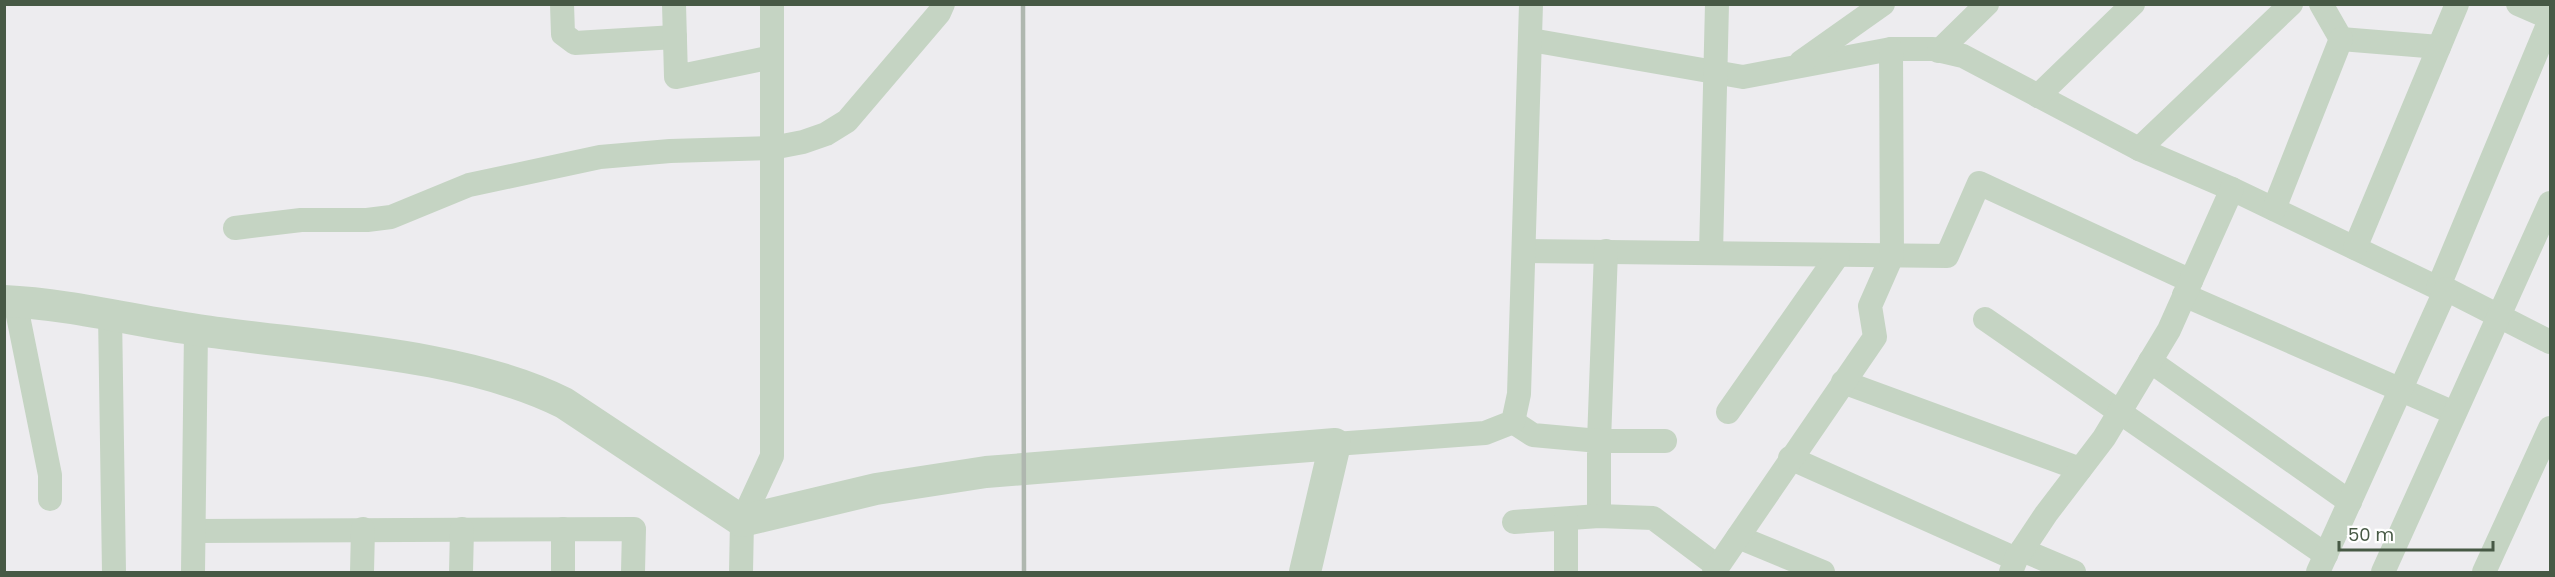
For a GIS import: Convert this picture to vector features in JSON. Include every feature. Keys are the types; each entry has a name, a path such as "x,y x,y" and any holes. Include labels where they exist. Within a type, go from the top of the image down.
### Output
{"street":[{"path":"562,4 562,34 575,43 675,37"},
{"path":"674,4 676,77 772,57"},
{"path":"741,573 742,521 772,456 772,4"},
{"path":"235,228 301,220 367,220 391,217 469,185 600,157 670,151 772,148 804,142 826,134 847,121 939,13 944,4"},
{"path":"1513,422 1519,394 1531,4"},
{"path":"1711,253 1718,4"},
{"path":"1794,68 1883,4"},
{"path":"1939,51 1987,4"},
{"path":"2038,96 2133,4"},
{"path":"2139,149 2291,4"},
{"path":"2321,4 2341,39"},
{"path":"2355,248 2457,4"},
{"path":"1985,319 2120,412 2322,564 2402,388 2550,19 2518,4"},
{"path":"2341,39 2439,47"},
{"path":"2274,209 2341,39"},
{"path":"1531,40 1743,77 1891,49 1939,51 1963,56 2139,149 2232,189 2550,342"},
{"path":"1514,522 1599,516 1653,518 1716,569 1875,337 1870,306 1892,256 1891,49"},
{"path":"1524,251 1947,256 1979,183 2188,288 2454,413"},
{"path":"2016,560 2120,412 2169,330 2232,189"},
{"path":"2383,573 2550,203"},
{"path":"1599,516 1599,441 1606,251"},
{"path":"1728,412 1838,255"},
{"path":"50,499 50,475 10,301 110,314 196,330 441,365 539,391 640,451 742,521 876,489 986,471 1485,433 1513,422"},
{"path":"110,314 114,573"},
{"path":"193,573 196,330"},
{"path":"2150,361 2350,502"},
{"path":"1843,382 2080,469"},
{"path":"1513,422 1533,435 1599,441 1665,441"},
{"path":"2484,573 2550,428"},
{"path":"1305,573 1335,444"},
{"path":"1790,458 2016,560 2074,573"},
{"path":"1566,519 1566,573"},
{"path":"195,531 363,528 634,529 633,573"},
{"path":"362,573 363,528"},
{"path":"461,573 462,529"},
{"path":"563,529 563,573"},
{"path":"1738,537 1823,573"}],"railway":[{"path":"1023,4 1024,572"}]}
